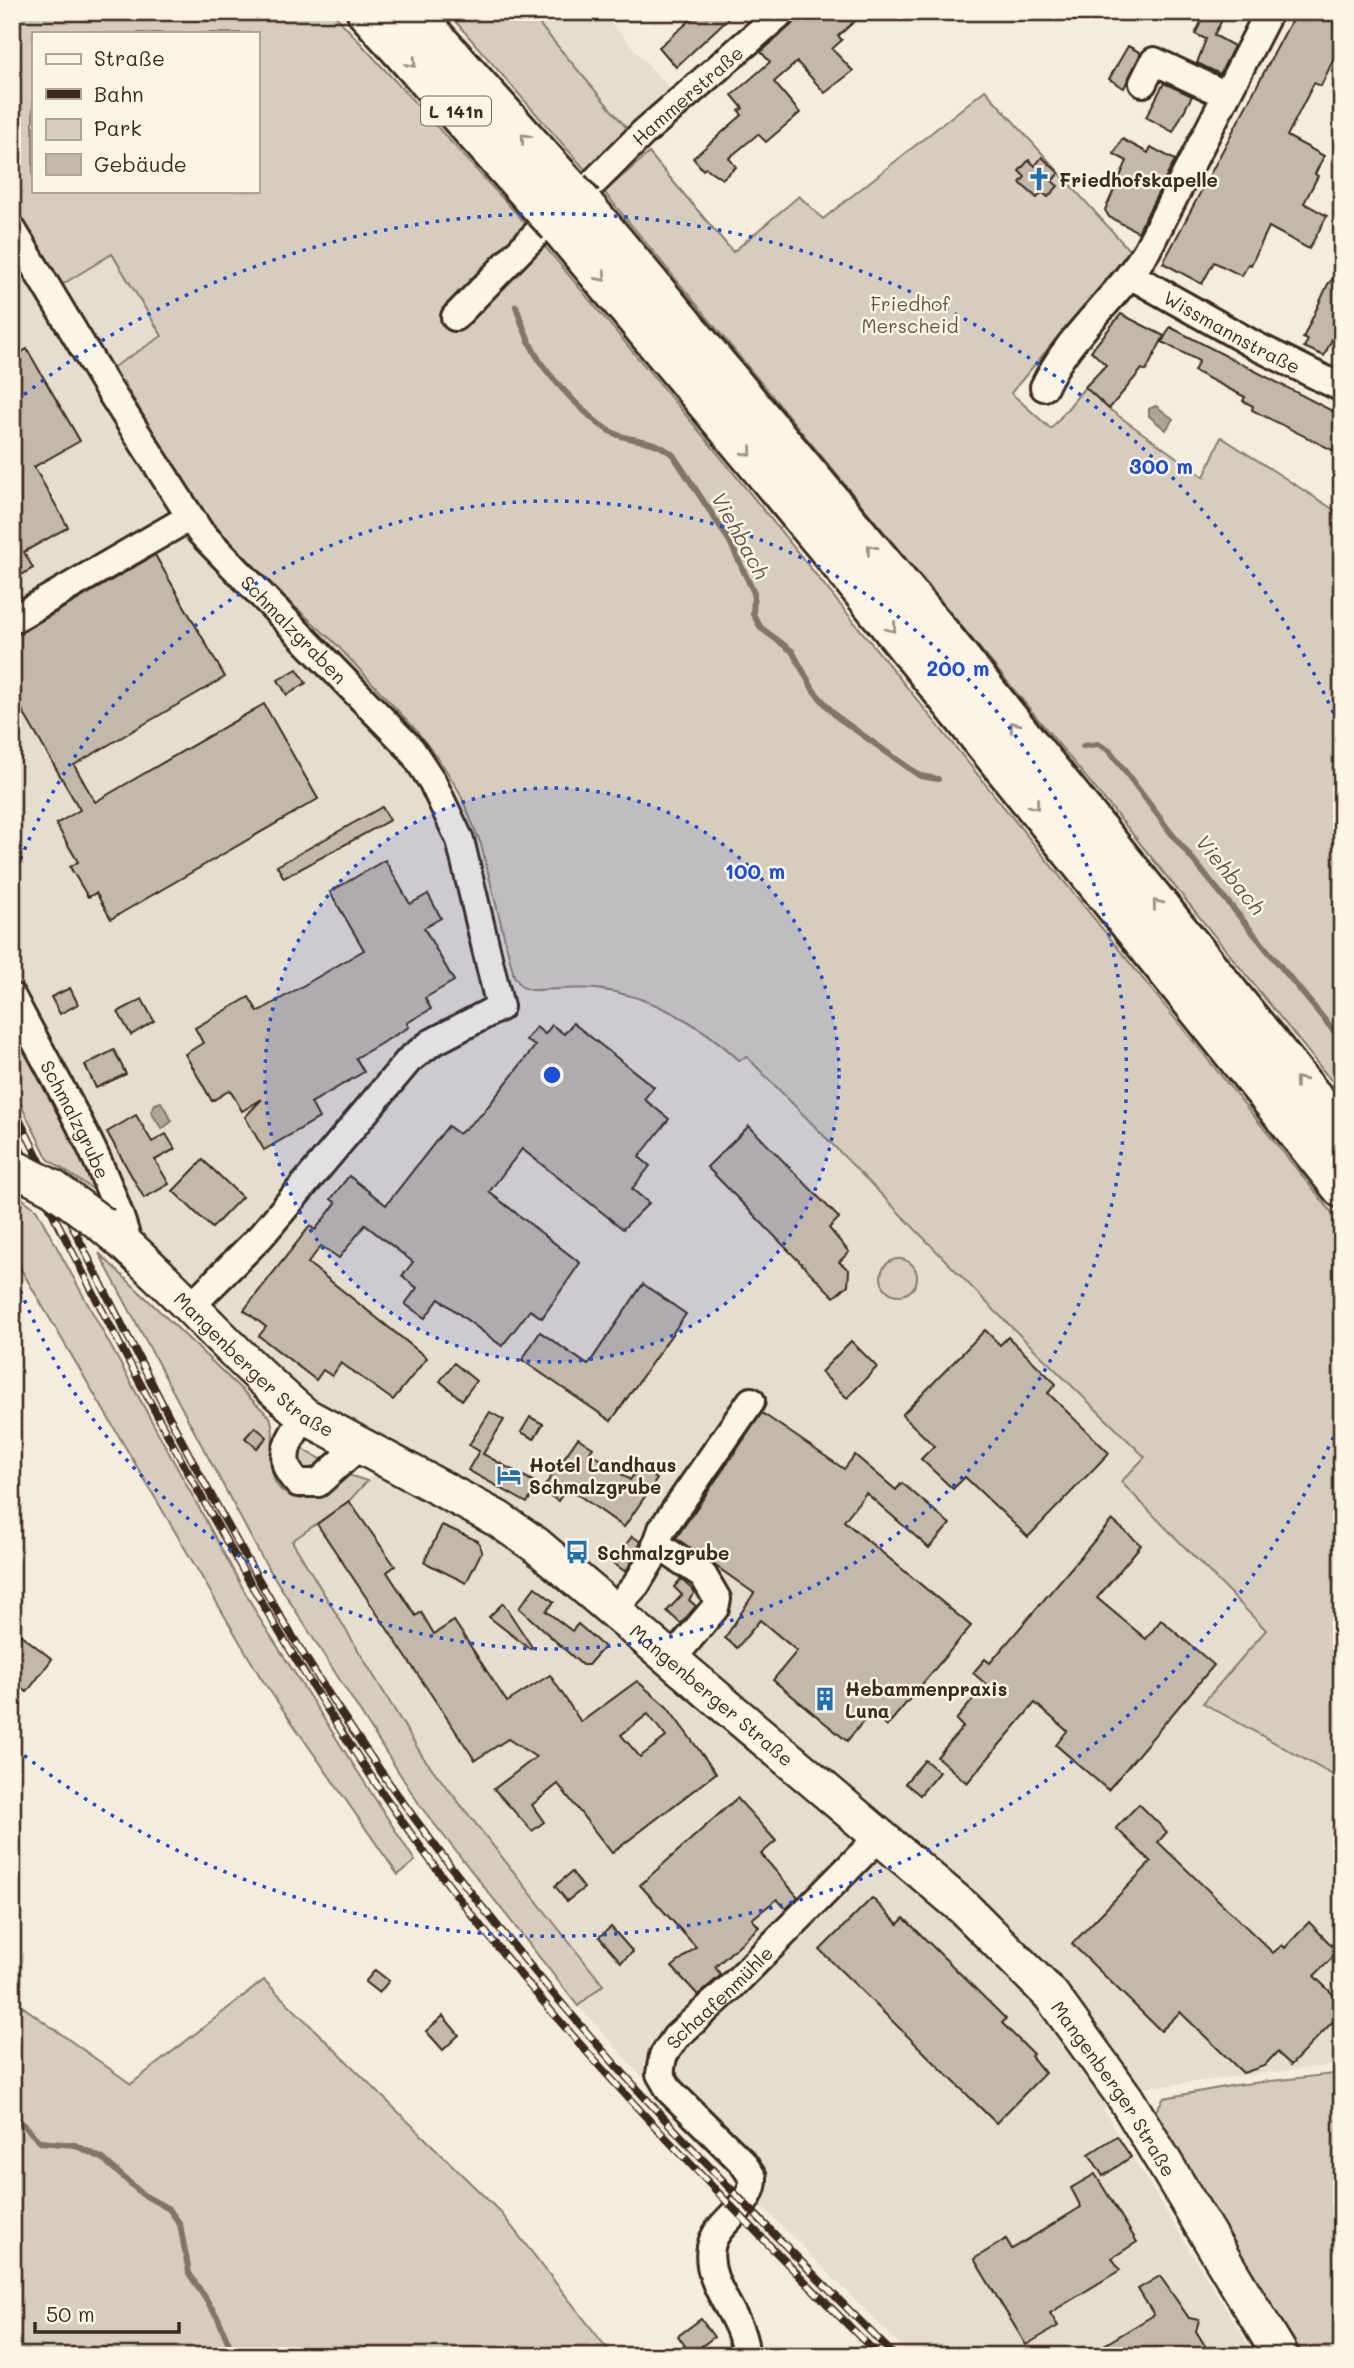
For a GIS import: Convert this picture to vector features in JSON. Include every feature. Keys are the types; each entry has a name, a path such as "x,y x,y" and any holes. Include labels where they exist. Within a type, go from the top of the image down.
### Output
{"highway":[{"name":"L 141n","path":"367,12 564,207 904,589 1342,1134"},
{"name":"L 141n","path":"412,12 839,561 1342,1188"}],"main road":[{"name":"Mangenberger Straße","path":"12,1167 53,1188 116,1236 304,1416 498,1519 536,1545 984,1927 1051,1995 1126,2099 1281,2356"}],"street":[{"name":"Hammerstraße","path":"455,317 564,207 782,12"},
{"path":"1044,387 1054,365 1130,275 1147,250 1269,12"},
{"path":"1143,83 1154,61 1226,95"},
{"name":"Schmalzgraben","path":"12,229 104,382 200,532 411,749 432,780 460,840 500,1007 432,1043 402,1066 261,1236 191,1306"},
{"path":"12,265 39,271"},
{"name":"Wissmannstraße","path":"1130,275 1256,346 1340,381"},
{"path":"12,620 190,517"},
{"name":"Schmalzgrube","path":"12,997 77,1118 112,1193 116,1236"},
{"path":"614,1610 636,1585 662,1530 751,1401"},
{"path":"304,1416 286,1445 284,1457 286,1468 298,1483 318,1483 358,1447"},
{"path":"656,1544 703,1575 717,1599 715,1608 672,1659"},
{"name":"Schaafenmühle","path":"745,2356 744,2341 717,2284 711,2248 716,2236 749,2194 752,2178 743,2162 670,2091 660,2074 663,2056 676,2037 739,1980 880,1836"}],"shaded area":[{"path":"529,12 601,12 671,90 627,128"},
{"path":"12,215 58,287 112,253 162,337 109,369 122,381 197,507 281,594 335,643 414,728 442,764 459,791 481,844 510,969 531,990 595,989 646,1002 701,1027 739,1060 747,1057 995,1311 1145,1457 1122,1482 1266,1630 1203,1703 1342,1780 1342,2064 1136,2089 1103,2109 1255,2356 911,2356 737,2181 578,2006 603,1985 423,1757 292,1541 349,1501 393,1450 296,1391 230,1324 180,1266 132,1232 47,1040 12,974"},
{"path":"1156,406 1173,419 1166,430 1149,416 1149,409"},
{"path":"161,1102 172,1121 162,1129 151,1112 155,1104"}],"green space":[{"path":"12,12 332,12 527,225 715,450 1342,1225 1342,1780 1203,1703 1266,1630 1121,1482 1145,1457 995,1311 747,1057 739,1060 691,1023 636,998 596,989 531,990 522,987 514,976 481,844 459,791 442,764 414,728 335,643 281,594 197,507 123,381 117,384 109,370 162,336 112,254 58,287 12,215"},
{"path":"447,12 529,12 630,132 588,173"},
{"name":"Friedhof Merscheid","path":"985,90 1130,251 1011,393 1051,429 1085,387 1109,409 1204,477 1221,437 1342,515 1342,1094 1122,821 604,192 649,153 733,252 799,196 823,219"},
{"path":"12,1014 107,1199 48,1159 12,1087"},
{"path":"12,1191 36,1209 258,1616 415,1861 398,1875 261,1678 12,1254"},
{"path":"99,1253 270,1417 273,1428 273,1477 287,1494 301,1499 325,1491 346,1474 367,1481 349,1501 292,1541 423,1757 603,1985 578,2006 421,1807 262,1558"},
{"path":"899,1259 912,1264 917,1277 912,1290 899,1295 886,1290 881,1277 886,1264"},
{"path":"301,1448 323,1460 321,1469 304,1475 295,1455"},
{"path":"264,1980 501,2213 613,2356 12,2356 12,1999 131,2084"},
{"path":"1342,2073 1342,2356 1304,2356 1153,2115 1164,2098 1236,2085"}],"building":[{"path":"700,12 735,12 676,67 659,47"},
{"path":"806,12 865,12 838,36 842,40 832,49 853,71 825,93 797,62 774,82 800,113 766,142 758,134 729,158 736,167 722,179 706,168 703,170 693,158 742,115 739,111 743,108 732,95 770,62 761,52"},
{"path":"1206,12 1222,20 1214,35 1234,46 1220,74 1197,63 1206,39 1195,34"},
{"path":"1296,12 1323,12 1342,21 1342,41 1321,86 1314,83 1287,136 1324,156 1315,174 1318,176 1304,203 1327,216 1309,249 1269,227 1251,265 1248,264 1242,276 1214,262 1202,284 1163,263"},
{"path":"1128,46 1141,53 1124,88 1109,79"},
{"path":"1164,83 1192,96 1173,132 1146,117"},
{"path":"1122,139 1148,153 1151,147 1175,160 1138,232 1109,217 1105,210 1127,161 1114,154"},
{"name":"Friedhofskapelle","path":"1042,157 1059,173 1052,181 1058,186 1048,197 1042,192 1037,198 1020,183 1025,177 1019,171 1029,160 1035,166"},
{"path":"1342,268 1342,352 1334,335 1324,356 1304,347 1308,340 1303,338 1328,284"},
{"path":"1121,314 1164,336 1146,371 1142,369 1109,409 1085,387 1106,365 1091,351"},
{"path":"1170,327 1342,416 1342,455 1252,410 1253,406 1243,401 1245,397 1194,371 1199,361 1162,342"},
{"path":"27,349 80,441 34,467 68,527 24,552 33,568 12,580 12,358"},
{"path":"155,555 225,677 74,765 95,802 264,704 318,799 111,919 96,893 88,897 70,867 78,862 56,824 80,810 12,693 12,638"},
{"path":"297,669 306,683 287,695 278,680"},
{"path":"382,807 390,820 284,878 277,866"},
{"path":"385,860 410,904 428,894 441,918 424,928 454,981 425,998 431,1009 407,1023 409,1027 356,1058 364,1072 311,1103 319,1118 264,1150 245,1117 262,1099 242,1111 230,1090 212,1101 185,1054 203,1043 195,1028 249,997 258,1012 364,950 330,892"},
{"path":"70,988 78,1004 60,1014 51,997"},
{"path":"142,999 154,1021 131,1035 118,1012"},
{"path":"573,1023 654,1087 644,1099 669,1119 639,1157 650,1166 632,1189 649,1203 623,1229 522,1149 489,1192 580,1263 542,1318 530,1310 502,1346 439,1299 425,1318 405,1304 417,1288 402,1276 413,1262 365,1225 339,1258 321,1246 308,1263 427,1358 393,1400 341,1363 332,1376 323,1370 316,1380 259,1336 266,1327 244,1310 310,1226 315,1230 336,1203 331,1199 349,1176 386,1205 448,1126 459,1134 482,1114 535,1046 526,1040 536,1027 545,1034 552,1025 564,1034"},
{"path":"114,1050 126,1074 96,1088 85,1065"},
{"path":"136,1115 152,1142 166,1134 175,1149 155,1160 169,1184 144,1198 107,1132"},
{"path":"749,1126 839,1218 829,1228 849,1252 839,1262 849,1270 848,1285 834,1297 707,1167"},
{"path":"203,1160 242,1197 212,1228 173,1191"},
{"path":"643,1284 686,1314 611,1421 522,1360 540,1332 588,1365"},
{"path":"985,1330 1000,1345 1008,1337 1056,1384 1048,1393 1109,1453 1028,1537 965,1477 953,1489 921,1459 934,1446 902,1415"},
{"path":"851,1341 877,1367 847,1398 821,1372"},
{"path":"454,1363 476,1381 462,1400 440,1381"},
{"path":"490,1412 504,1420 483,1454 538,1484 527,1503 468,1470 479,1451 469,1445"},
{"path":"762,1413 844,1469 855,1455 896,1490 902,1483 950,1524 929,1548 866,1493 844,1521 971,1626 887,1726 871,1712 847,1741 773,1680 797,1651 760,1620 737,1648 725,1638 754,1593 676,1538"},
{"path":"530,1417 543,1424 534,1439 521,1432"},
{"path":"255,1427 267,1437 257,1448 245,1438"},
{"path":"578,1438 593,1448 590,1452 630,1480 639,1467 657,1479 624,1527 567,1487 558,1501 542,1490"},
{"path":"349,1501 395,1566 387,1572 416,1616 421,1612 434,1634 454,1621 507,1702 550,1675 581,1722 637,1681 667,1707 716,1773 612,1853 558,1784 532,1805 544,1822 532,1831 494,1789 536,1757 508,1739 475,1760 317,1524","holes":["648,1714 666,1737 640,1757 621,1735"]},
{"path":"1112,1520 1141,1545 1097,1598 1146,1639 1161,1620 1214,1665 1108,1790 1056,1745 1067,1731 1035,1703 967,1783 937,1757 963,1727 956,1720 986,1684 973,1673 985,1659 990,1663"},
{"path":"442,1525 478,1541 482,1551 466,1583 424,1562"},
{"path":"632,1536 641,1542 626,1572 613,1563"},
{"path":"681,1579 695,1592 689,1600 696,1606 681,1624 667,1611 682,1595 674,1587"},
{"path":"535,1587 554,1602 546,1611 572,1631 578,1624 604,1647 588,1665 582,1665 519,1608"},
{"path":"503,1603 532,1647 530,1649 489,1617"},
{"path":"12,1628 52,1659 27,1692 12,1681"},
{"path":"925,1760 939,1772 920,1795 905,1783"},
{"path":"737,1798 776,1841 761,1854 798,1897 786,1909 777,1899 752,1919 759,1927 715,1967 721,1975 698,1995 672,1967 696,1947 640,1885"},
{"path":"1139,1804 1167,1832 1158,1842 1273,1953 1282,1945 1285,1948 1309,1922 1338,1952 1314,1976 1342,2003 1342,2012 1291,2065 1277,2052 1264,2066 1243,2073 1180,2012 1161,2031 1072,1944 1151,1862 1116,1828"},
{"path":"572,1872 584,1888 567,1901 555,1886"},
{"path":"872,1898 898,1924 904,1918 1006,2019 1002,2023 1033,2054 1031,2056 1045,2073 996,2123 820,1950"},
{"path":"611,1927 633,1952 621,1962 599,1937"},
{"path":"375,1970 389,1981 379,1993 365,1982"},
{"path":"443,2016 459,2035 443,2050 426,2031"},
{"path":"1117,2136 1131,2157 1103,2176 1089,2154"},
{"path":"1095,2174 1137,2242 1112,2258 1120,2270 1050,2313 1058,2326 1026,2345 974,2259 1006,2239 1012,2249 1081,2207 1071,2188"},
{"path":"1160,2276 1189,2318 1199,2320 1196,2331 1207,2349 1195,2356 1086,2356 1154,2315 1138,2289"},
{"path":"701,2319 714,2337 691,2354 678,2336"}],"waterway":[{"name":"Viehbach","path":"516,306 533,350 556,382 579,406 612,432 653,443 673,455 729,540 754,593 753,614 761,628 792,651 814,691 836,716 920,776 938,779"},
{"name":"Viehbach","path":"1083,746 1098,744 1110,751 1171,833 1342,1041"},
{"path":"12,2113 40,2142 75,2145 103,2159 142,2194 169,2209 180,2224 189,2273 218,2318 234,2356"}],"railway":[{"path":"12,1105 136,1352 222,1515 315,1673 366,1750 487,1913 616,2066 752,2212 895,2356"},
{"path":"12,1133 155,1412 256,1594 310,1683 427,1856 478,1923 587,2052 701,2175 879,2356"}],"place":[{"name":"Friedhofskapelle","path":"1039,179"},
{"name":"Hotel Landhaus Schmalzgrube","path":"509,1475"},
{"name":"Schmalzgrube","path":"577,1552"},
{"name":"Hebammenpraxis Luna","path":"825,1699"}]}
